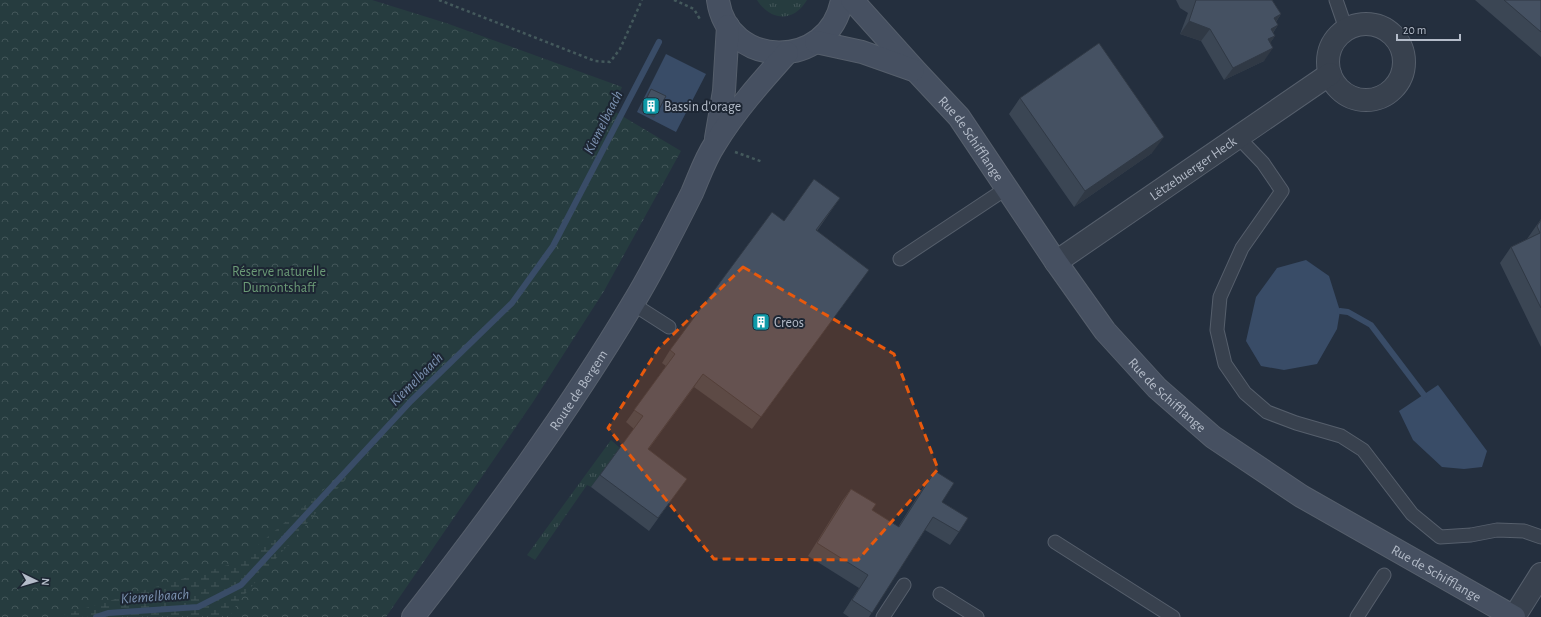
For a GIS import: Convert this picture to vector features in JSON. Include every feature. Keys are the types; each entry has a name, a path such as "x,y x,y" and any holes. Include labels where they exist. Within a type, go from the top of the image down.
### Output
{"main road":[{"path":"718,0 719,8 728,26 739,38 754,48 770,52 787,53 802,49 816,42 831,28 840,10 842,0"},
{"name":"Rue de Schifflange","path":"852,0 959,117 1104,331 1157,388 1214,437 1301,496 1514,617"},
{"name":"Route de Bergem","path":"714,145 724,91 728,26"},
{"name":"Rue de Schifflange","path":"816,42 862,52 915,70"},
{"name":"Route de Bergem","path":"413,617 470,544 582,385 633,304 675,227 714,145 748,97 787,53"}],"street":[{"path":"1368,23 1379,25 1389,31 1397,39 1403,50 1405,64 1402,77 1394,88 1384,96 1371,100 1358,100 1346,94 1336,85 1330,74 1328,61 1330,48 1336,37 1346,29 1356,24 1368,23"},
{"name":"Lëtzebuerger Heck","path":"1056,262 1330,74"},
{"path":"1514,617 1541,574"}],"lane":[{"path":"1336,0 1346,29"},
{"path":"1238,137 1263,163 1282,191 1242,248 1220,297 1217,330 1225,364 1245,393 1267,412 1296,423 1341,436 1363,450 1412,514 1440,537 1471,535 1497,530 1524,531 1541,537"},
{"path":"900,259 1007,188"},
{"path":"633,304 668,327"},
{"path":"1055,542 1173,617"},
{"path":"1357,617 1384,575"},
{"path":"883,617 904,585"},
{"path":"940,594 976,617"}],"path":[{"path":"439,0 595,61 610,62 620,50 642,0"},
{"path":"674,0 694,9 701,22"},
{"path":"714,145 763,162"}],"highlighted area":[{"path":"743,267 894,354 938,469 858,560 714,559 608,428 658,349"}],"green space":[{"name":"Réserve naturelle Dumontshaff","path":"0,0 372,0 446,23 622,87 612,110 681,151 604,291 533,402 386,617 0,617"},
{"path":"757,0 807,0 796,12 782,16 769,12"},
{"path":"611,440 620,448 591,487 587,485 535,560 527,555"},
{"path":"374,447 238,602 230,616 56,617 238,562"}],"water":[{"path":"666,54 706,74 676,132 637,112"},
{"path":"1306,260 1329,276 1340,311 1337,329 1317,364 1284,370 1261,366 1246,341 1256,297 1277,268"},
{"path":"1438,385 1487,451 1482,467 1464,469 1442,467 1413,440 1399,411"}],"building":[{"path":"1196,0 1272,0 1281,14 1274,18 1278,25 1271,29 1275,36 1268,39 1273,48 1233,68 1210,29 1189,21"},
{"path":"1504,0 1541,0 1541,32"},
{"path":"1099,43 1164,137 1085,191 1020,98"},
{"name":"Bassin d'orage","path":"651,89 666,96 657,113 643,106"},
{"name":"Creos","path":"814,179 840,198 816,230 869,270 761,417 703,374 648,449 687,479 658,518 600,475 643,416 634,410 675,354 670,350 772,212 784,221"},
{"path":"1541,220 1541,308 1511,247 1540,233 1537,226"},
{"path":"935,471 954,483 942,502 968,518 959,532 933,517 872,613 852,600 868,575 817,543 851,489 876,504 872,510 899,527"}],"waterway":[{"name":"Kiemelbaach","path":"96,617 108,613 198,607 241,585 411,401 512,303 553,246 659,42"},
{"path":"1340,311 1348,312 1371,325 1424,395"}],"place":[{"name":"Bassin d'orage","path":"651,106"},
{"name":"Creos","path":"761,322"}]}
